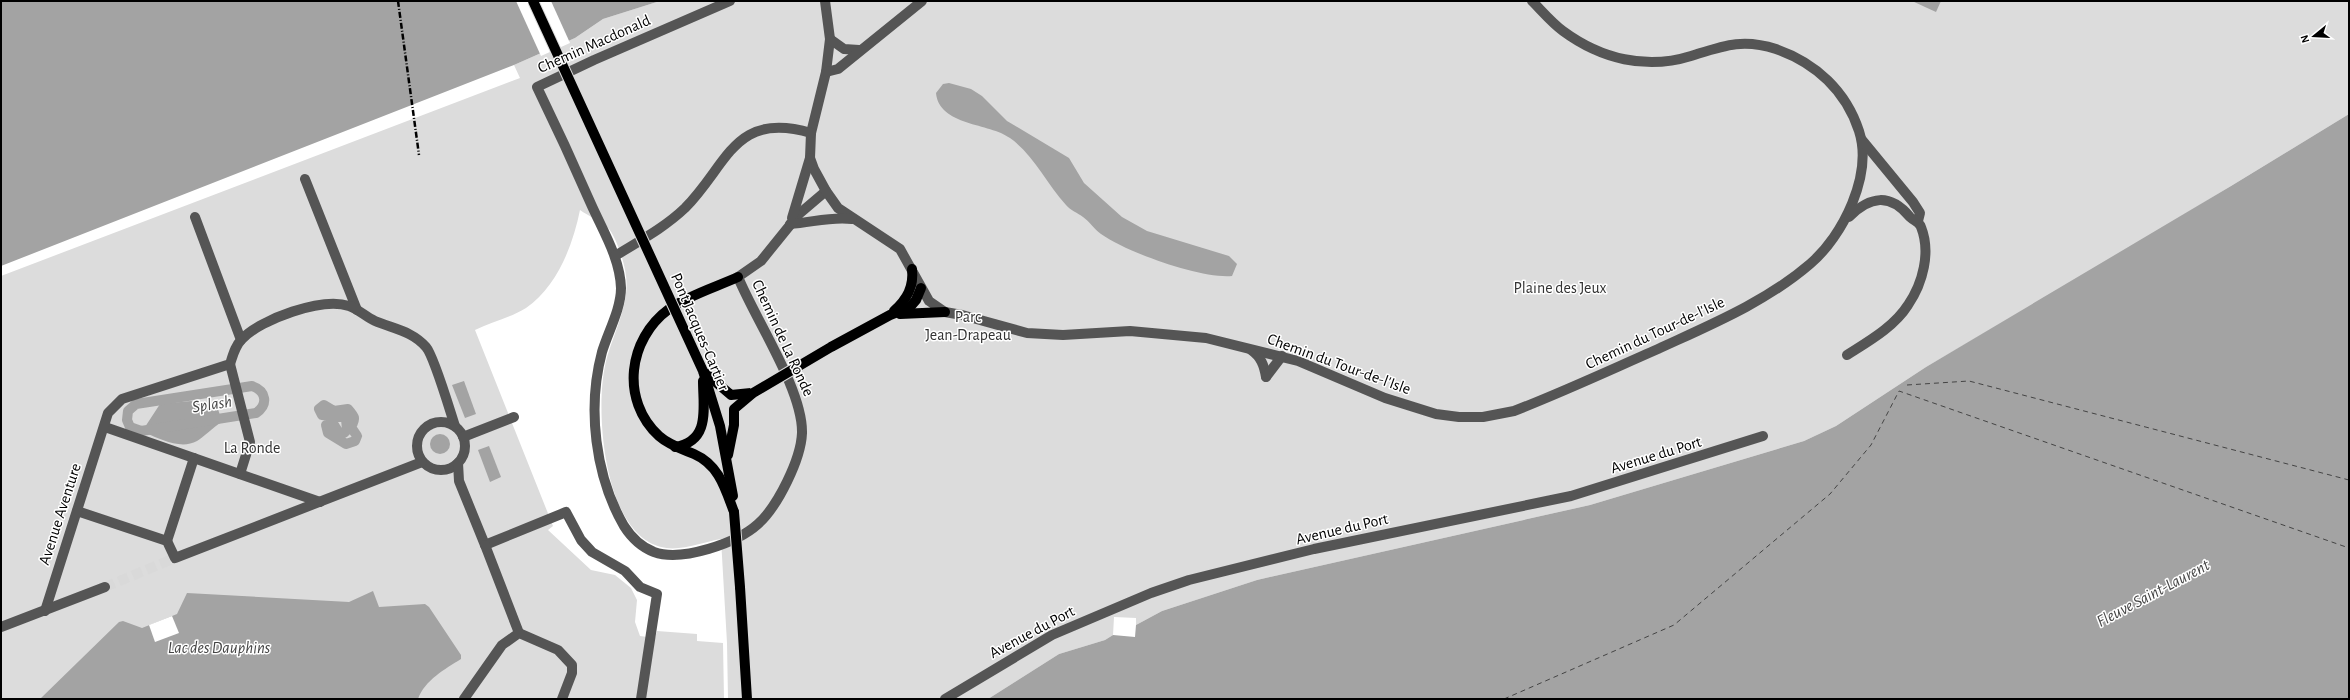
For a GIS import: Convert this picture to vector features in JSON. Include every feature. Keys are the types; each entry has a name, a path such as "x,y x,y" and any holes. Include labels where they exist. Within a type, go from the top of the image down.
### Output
{"main road":[{"name":"Pont Jacques-Cartier","path":"533,1 703,371 716,413 727,460 734,512 747,699"},
{"path":"890,315 902,303 912,286 912,269"},
{"path":"734,512 723,482 715,469 696,455 675,447 666,441 650,425 643,415 636,395 634,363 640,345 650,327 670,309 738,277"},
{"path":"727,460 734,425 734,409 753,392 890,315 910,307 916,300 921,288"},
{"path":"890,315 946,312"},
{"path":"703,371 731,395 753,392"},
{"path":"675,447 692,441 701,429 704,413 703,371"}],"street":[{"name":"Chemin Macdonald","path":"537,87 594,60 730,1"},
{"path":"825,1 830,39 826,72 838,69 859,50 922,1"},
{"name":"Chemin du Tour-de-l'Isle","path":"1532,1 1561,30 1591,48 1621,60 1643,63 1666,62 1738,42 1756,44 1777,49 1825,75 1848,103 1862,140 1913,202 1920,213 1918,221 1923,234 1926,254 1921,280 1915,294 1895,321 1847,355"},
{"path":"830,39 844,49 859,50"},
{"name":"Chemin du Tour-de-l'Isle","path":"826,72 811,133 810,158 826,191 838,208 900,249 921,288 930,301 946,312 960,314 1027,333 1063,335 1130,331 1158,332 1206,338 1282,356 1385,398 1436,414 1459,417 1500,415 1535,403 1605,373 1744,308 1794,277 1811,264 1833,240 1847,219 1861,205 1878,200 1900,206 1912,218 1918,221"},
{"name":"Chemin de La Ronde","path":"537,87 614,256 621,291 598,373 595,410 598,448 608,487 626,528 644,547 661,554 707,549 747,533 768,513 798,456 802,434 797,403 738,277 765,256 790,224 826,191"},
{"path":"614,256 676,217 698,194 726,156 744,137 775,127 790,127 811,133"},
{"name":"Chemin du Tour-de-l'Isle","path":"1847,219 1859,180 1862,140"},
{"path":"810,158 802,190 790,224 805,223 829,218 854,219"},
{"path":"304,178 357,310"},
{"path":"195,217 241,340"},
{"path":"900,249 908,252 918,264 922,281 921,288"},
{"path":"240,474 250,442 230,364 241,340 251,331 270,321 301,309 335,305 348,306 375,321 397,328 417,337 428,348 455,426 463,437 465,448 458,463 459,481 519,633 558,650 572,665 572,673 562,699"},
{"path":"1250,348 1264,364 1266,377 1282,356"},
{"name":"Avenue Aventure","path":"45,611 105,427 108,413 122,399 230,364"},
{"path":"463,437 514,417"},
{"path":"455,426 440,422 426,427 417,440 418,455 422,462 436,470 444,470 458,463"},
{"path":"105,427 320,502"},
{"name":"Avenue du Port","path":"945,699 1052,635 1151,593 1189,580 1314,550 1571,496 1763,436"},
{"path":"194,458 167,541 175,558 422,462"},
{"path":"77,511 167,541"},
{"path":"485,545 566,512 581,540 592,552 625,571 640,588 657,594 641,699"},
{"path":"1,627 105,587"},
{"path":"464,699 502,645 519,633"}],"green space":[{"name":"Parc Jean-Drapeau","path":"660,1 2349,1 2349,114 2088,273 1926,367 1836,426 1804,441 1590,505 1257,580 1162,611 1136,625 1136,618 1114,617 1113,635 1105,640 1059,654 988,699 728,699 727,643 721,539 684,547 661,547 642,537 627,519 616,496 608,469 603,440 602,387 608,355 623,310 626,276 620,250 611,232 602,223 580,210 568,251 547,289 526,308 514,315 475,330 553,526 548,530 591,570 615,575 631,588 637,600 635,622 640,636 655,638 657,631 697,634 697,641 723,643 724,699 1,699 1,276 520,78 514,65 575,38 603,19"}],"water":[{"path":"1,1 660,1 603,19 575,38 514,65 1,266"},
{"path":"1912,1 1941,1 1936,12"},
{"path":"949,83 971,89 982,96 1007,121 1069,158 1084,183 1122,217 1147,231 1229,256 1237,264 1232,276 1218,276 1202,273 1164,263 1128,249 1101,234 1085,219 1068,207 1033,161 1010,138 990,129 955,118 946,112 939,104 936,93 943,84"},
{"name":"Fleuve Saint-Laurent","path":"2349,114 2349,699 988,699 1059,654 1105,640 1113,635 1135,637 1136,625 1162,611 1257,580 1590,505 1804,441 1836,426 1926,367 2231,186"},
{"path":"464,381 476,414 465,418 452,385"},
{"path":"191,401 218,409 222,422 200,439 191,443 171,443 146,433 145,427 160,404"},
{"path":"440,434 447,437 450,444 447,451 440,454 433,451 430,444 433,437"},
{"path":"489,446 501,477 490,482 478,450"},
{"name":"Lac des Dauphins","path":"373,591 379,607 425,604 429,607 461,655 461,659 442,671 425,686 418,699 40,699 119,622 123,621 142,628 177,614 187,593 349,602"}],"pier":[{"path":"516,1 551,1 570,43 541,56"},
{"path":"172,616 179,633 155,642 149,625"}],"waterway":[{"name":"Splash","path":"252,386 261,391 264,398 263,406 256,413 141,431 130,427 127,420 128,411 136,404 252,386"},
{"path":"324,405 334,411 348,409 354,419 351,427 357,436 355,441 346,444 328,433 326,425 334,425 339,433 344,433 347,430 346,419 343,417 322,415 319,409 324,405"}],"ferry route":[{"path":"1907,385 1969,381 2349,480"},
{"path":"1504,699 1674,625 1830,494 1871,445 1899,391 2349,548"}],"tunnel":[{"path":"105,587 175,558"}],"railway":[{"path":"398,1 419,155"}],"park label":[{"name":"Plaine des Jeux","path":"1560,288"},
{"name":"La Ronde","path":"252,448"}]}
